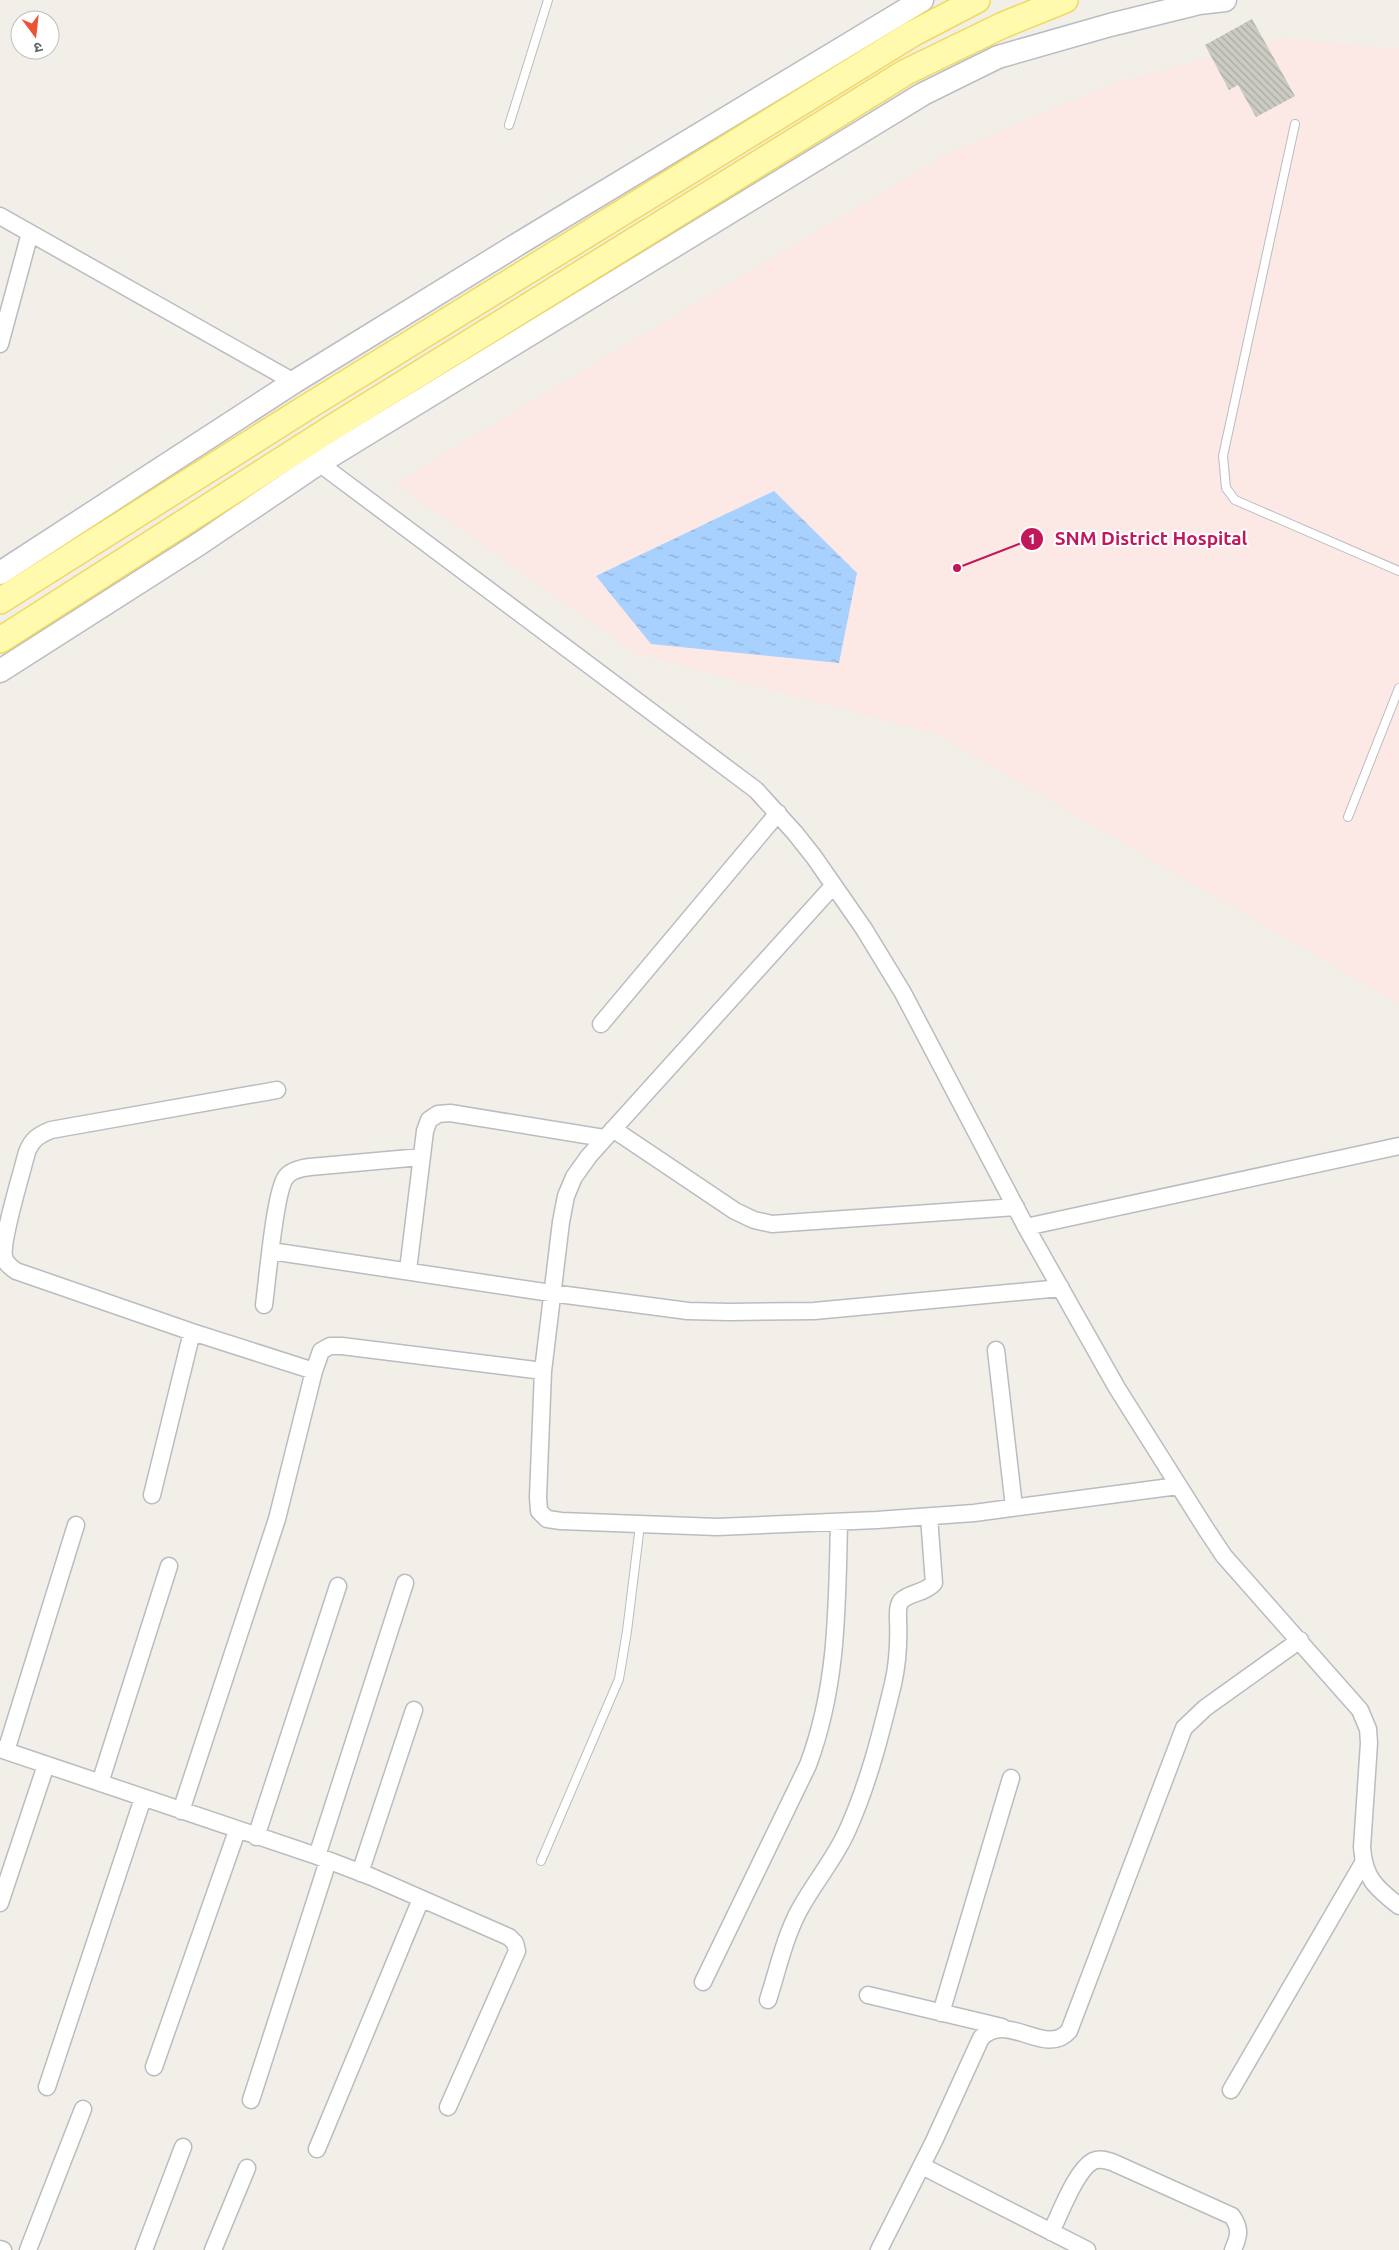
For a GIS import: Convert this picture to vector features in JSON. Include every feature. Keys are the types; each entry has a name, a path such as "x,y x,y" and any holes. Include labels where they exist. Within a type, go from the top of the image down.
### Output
{"main road":[{"path":"0,573 294,382 922,0"},
{"path":"0,601 312,404 904,39 977,0"},
{"path":"0,640 338,424 906,72 1003,25 1065,0"},
{"path":"0,671 199,544 320,463 825,152 923,94 998,57 1119,23 1199,3 1225,0"}],"street":[{"path":"0,216 294,382"},
{"path":"0,344 30,233"},
{"path":"320,463 756,790 778,813 814,857 864,929 903,993 1026,1227 1117,1388 1178,1486 1224,1556 1360,1710 1368,1729 1369,1758 1362,1847 1363,1863 1368,1877 1379,1890 1399,1906"},
{"path":"602,1024 778,813"},
{"path":"833,886 588,1156 574,1177 566,1196 560,1222 551,1293 543,1371 539,1511 547,1519 554,1520 640,1525 756,1526 929,1517 1014,1508 1178,1486"},
{"path":"277,1090 51,1130 39,1135 30,1144 6,1210 4,1259 16,1271 192,1332 314,1371"},
{"path":"408,1270 425,1131 429,1120 438,1114 609,1134 735,1211 754,1220 772,1224 1016,1208"},
{"path":"1026,1227 1399,1146"},
{"path":"264,1306 279,1193 286,1175 297,1169 310,1166 421,1157"},
{"path":"272,1251 551,1293 688,1311 814,1311 1061,1288"},
{"path":"152,1495 192,1332"},
{"path":"181,1811 277,1519 314,1371 321,1351 330,1346 342,1346 543,1371"},
{"path":"996,1350 1014,1508"},
{"path":"768,2000 793,1923 801,1907 834,1858 870,1776 897,1667 899,1644 898,1611 900,1602 928,1590 934,1583 929,1517"},
{"path":"703,1982 808,1765 818,1739 827,1703 835,1647 839,1522"},
{"path":"76,1525 3,1750 237,1831 322,1858 509,1937 515,1943 517,1951 448,2106"},
{"path":"100,1783 169,1566"},
{"path":"251,2100 406,1583"},
{"path":"256,1837 338,1586"},
{"path":"868,1995 1054,2040 1064,2037 1068,2031 1184,1728 1205,1708 1300,1640"},
{"path":"360,1873 414,1710"},
{"path":"0,1902 46,1765"},
{"path":"941,2013 1011,1778"},
{"path":"46,2087 143,1798"},
{"path":"154,2067 237,1831"},
{"path":"1231,2090 1363,1863"},
{"path":"317,2149 421,1899"},
{"path":"879,2250 922,2166 982,2038 987,2032 1006,2028"},
{"path":"28,2250 83,2110"},
{"path":"144,2250 183,2147"},
{"path":"1051,2232 1082,2170 1093,2161 1102,2159 1232,2216 1239,2225 1239,2236 1234,2250"},
{"path":"922,2166 1087,2250"},
{"path":"213,2250 247,2168"}],"lane":[{"path":"508,125 548,0"},
{"path":"1294,124 1223,456 1226,488 1235,500 1399,572"},
{"path":"1348,817 1399,688"},
{"path":"541,1861 618,1679 627,1631 640,1525"}],"shaded area":[{"path":"1281,38 1399,49 1399,1004 938,735 635,653 395,483 948,153 1114,83"}],"water":[{"path":"774,491 857,573 839,663 651,644 596,576"}],"building":[{"path":"1252,19 1295,96 1256,117 1238,85 1229,90 1205,45"}],"place":[{"name":"SNM District Hospital","path":"957,568"}]}
